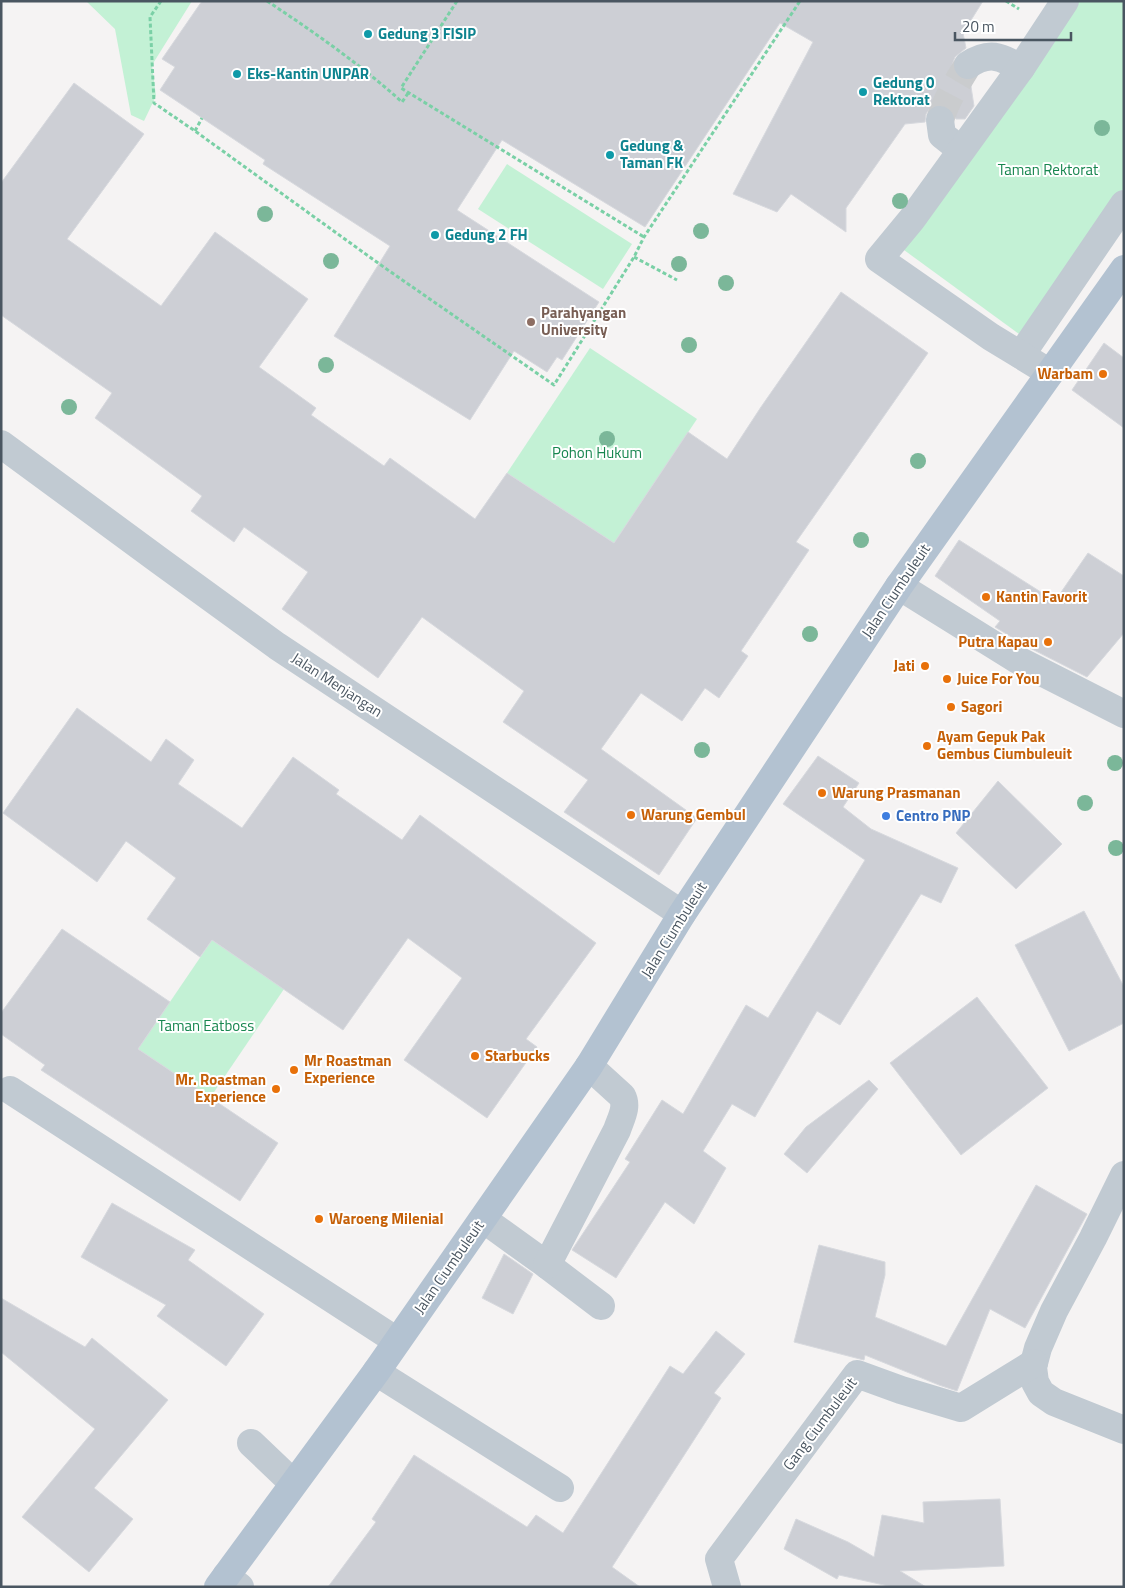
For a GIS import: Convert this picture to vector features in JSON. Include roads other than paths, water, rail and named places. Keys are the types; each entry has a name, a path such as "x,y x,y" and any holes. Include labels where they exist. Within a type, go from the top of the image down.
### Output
{"main road":[{"name":"Jalan Ciumbuleuit","path":"228,1583 293,1483 376,1372 589,1066 682,914 899,586 1124,269"}],"street":[{"path":"1050,373 991,337 879,259 912,219 1021,68 1065,1"},
{"path":"968,65 980,57 993,57 1006,59 1021,68"},
{"path":"940,120 942,135 961,150"},
{"path":"1021,355 1124,204"},
{"name":"Jalan Menjangan","path":"1,444 277,646 682,914"},
{"path":"899,586 1018,660 1124,714"},
{"path":"547,1265 617,1130 624,1109 625,1102 622,1096 589,1066"},
{"path":"10,1090 397,1341"},
{"path":"1124,1175 1054,1310 1038,1348 1033,1367 1035,1382 1041,1393 1054,1402 1124,1430"},
{"path":"483,1219 601,1306"},
{"name":"Gang Ciumbuleuit","path":"727,1587 719,1559 857,1374 901,1390 961,1408 1034,1363"},
{"path":"376,1372 560,1488"},
{"path":"251,1443 293,1483"}],"tunnel":[{"path":"940,120 956,85 968,65"}],"place":[{"name":"Gedung 3 FISIP","path":"368,34"},
{"name":"Eks-Kantin UNPAR","path":"237,74"},
{"name":"Gedung 0 Rektorat","path":"863,92"},
{"name":"Gedung & Taman FK","path":"610,155"},
{"name":"Gedung 2 FH","path":"435,235"},
{"name":"Parahyangan University","path":"531,322"},
{"name":"Warbam","path":"1103,374"},
{"name":"Kantin Favorit","path":"986,597"},
{"name":"Putra Kapau","path":"1048,642"},
{"name":"Jati","path":"925,666"},
{"name":"Juice For You","path":"947,679"},
{"name":"Sagori","path":"951,707"},
{"name":"Ayam Gepuk Pak Gembus Ciumbuleuit","path":"927,746"},
{"name":"Warung Prasmanan","path":"822,793"},
{"name":"Warung Gembul","path":"631,815"},
{"name":"Centro PNP","path":"886,816"},
{"name":"Starbucks","path":"475,1056"},
{"name":"Mr Roastman Experience","path":"294,1070"},
{"name":"Mr. Roastman Experience","path":"276,1089"},
{"name":"Waroeng Milenial","path":"319,1219"}],"park label":[{"name":"Taman Rektorat","path":"1048,170"},
{"name":"Pohon Hukum","path":"597,453"},
{"name":"Taman Eatboss","path":"206,1026"}]}
